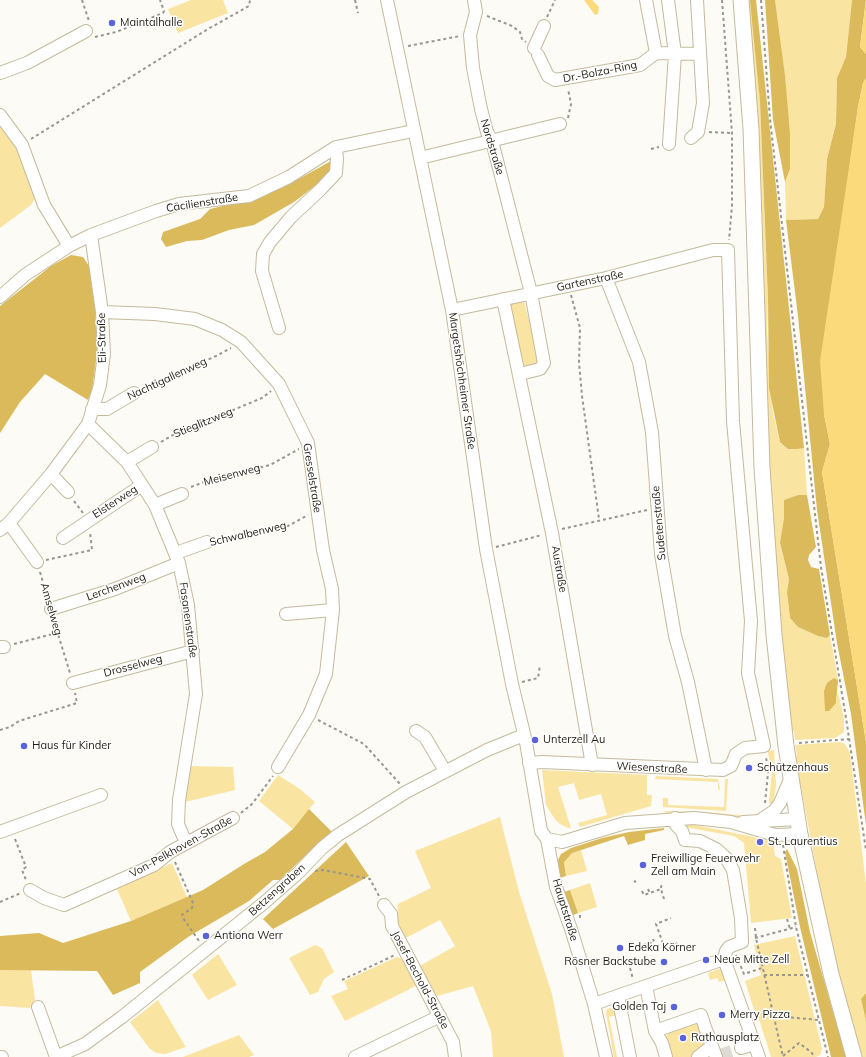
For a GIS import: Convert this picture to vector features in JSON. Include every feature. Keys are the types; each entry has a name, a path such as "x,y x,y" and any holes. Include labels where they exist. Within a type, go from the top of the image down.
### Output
{"main road":[{"path":"740,0 751,129 762,460 768,569 780,694 800,834 828,961 854,1057"}],"street":[{"name":"Margetshöchheimer Straße","path":"387,0 413,131 452,310 486,549 529,763"},
{"name":"Nordstraße","path":"474,0 476,12 470,34 473,68 481,109 487,132 492,141 531,293"},
{"path":"646,0 656,53 700,54"},
{"path":"668,0 675,54 669,144"},
{"path":"695,135 703,102 697,0"},
{"path":"536,52 544,26"},
{"path":"0,73 27,63 86,31"},
{"name":"Dr.-Bolza-Ring","path":"536,52 548,76 555,80 566,80 640,65 656,53"},
{"path":"0,114 22,145 44,205 69,246"},
{"path":"420,158 560,124"},
{"name":"Cäcilienstraße","path":"0,297 25,275 69,246 91,235 179,204 249,196 288,177 336,147 413,131"},
{"path":"279,328 262,271 263,254 270,242 290,217 320,190 336,173 336,147"},
{"name":"Eli-Straße","path":"4,526 51,474 88,424 100,385 104,354 102,312 91,235"},
{"name":"Gartenstraße","path":"452,310 531,293 568,287 713,250 728,250"},
{"path":"728,250 733,420 751,621 748,673 764,746"},
{"name":"Sudetenstraße","path":"606,278 639,362 652,432 660,554 675,636 688,682 706,770"},
{"path":"520,374 540,369 544,363 531,293"},
{"name":"Austraße","path":"503,299 520,374 552,533 592,765"},
{"name":"Gresselstraße","path":"102,312 155,314 195,320 222,330 240,342 279,384 308,443 332,589 333,610 326,674 308,715 278,767"},
{"name":"Nachtigallenweg","path":"92,409 107,409 134,393"},
{"name":"Fasanenstraße","path":"88,424 127,462 155,505 178,558 188,604 196,694 179,808 178,824 186,843"},
{"path":"127,462 152,448"},
{"path":"51,474 68,492"},
{"name":"Elsterweg","path":"63,538 142,485"},
{"path":"155,505 182,494"},
{"path":"4,526 37,562"},
{"name":"Schwalbenweg","path":"178,558 207,542"},
{"name":"Lerchenweg","path":"51,609 115,589 178,558"},
{"path":"286,614 333,610"},
{"name":"Drosselweg","path":"73,683 143,663 193,651"},
{"path":"416,731 425,737 445,771"},
{"name":"Betzengraben","path":"38,1007 56,1057 85,1044 265,902 298,873 322,848 338,835 406,792 445,771 524,735"},
{"name":"Wiesenstraße","path":"529,763 542,762 723,770 731,766 736,754 745,748 764,746"},
{"name":"Hauptstraße","path":"529,763 541,831 547,838 571,929 594,1004 606,1057"},
{"path":"757,822 774,811 784,794 791,777"},
{"path":"5,830 101,796"},
{"name":"Von-Pelkhoven-Straße","path":"30,890 44,898 64,905 154,865 170,852 233,818"},
{"path":"547,838 562,842 625,824 675,818 694,818 731,822 798,819"},
{"path":"675,818 676,825 682,831 685,840 700,841 716,849 726,858 733,870 742,942 729,947 726,951 724,959 759,1057"},
{"path":"731,822 782,836 800,834"},
{"name":"Josef-Bechold-Straße","path":"384,905 391,914 392,926 453,1042 455,1057"},
{"path":"594,1004 724,959"},
{"path":"646,986 655,1032 662,1044 666,1057"},
{"path":"618,996 630,1057"},
{"path":"355,1057 440,1016"},
{"path":"655,1032 701,1016 716,1054 698,1057"},
{"path":"741,1048 754,1044"}],"path":[{"path":"82,0 90,26 86,31 96,37 116,32 163,14 164,11 160,0"},
{"path":"22,145 75,110 249,6 250,0"},
{"path":"356,0 358,13"},
{"path":"722,0 732,133 732,206 728,250"},
{"path":"761,0 770,119 821,567 866,850"},
{"path":"544,26 555,1"},
{"path":"476,12 512,26 520,32 522,39 536,52"},
{"path":"417,45 470,34"},
{"path":"560,124 568,117 571,104 566,80"},
{"path":"695,135 732,133"},
{"path":"568,287 580,328 579,362 582,396 599,519"},
{"name":"Nachtigallenweg","path":"134,393 173,374 216,356 240,342"},
{"name":"Stieglitzweg","path":"152,448 172,435 262,398 279,384"},
{"name":"Meisenweg","path":"182,494 192,487 204,482 270,465 308,443"},
{"path":"68,492 89,520"},
{"path":"486,549 552,533 599,519 656,508"},
{"name":"Schwalbenweg","path":"207,542 288,526 318,510"},
{"name":"Elsterweg","path":"37,562 92,550 89,520"},
{"name":"Amselweg","path":"0,730 10,727 19,721 77,703 73,683 37,562"},
{"path":"2,647 57,632"},
{"path":"525,681 538,678 540,665"},
{"path":"308,715 364,744 378,758 406,792"},
{"path":"795,744 849,739"},
{"path":"764,746 768,773 765,806 774,811"},
{"name":"Von-Pelkhoven-Straße","path":"233,818 252,804 278,767"},
{"path":"0,902 30,890 22,870 26,867 5,830"},
{"path":"782,836 796,927 828,1057"},
{"path":"170,852 193,903 192,908 182,915 183,918 206,950"},
{"path":"298,873 323,870 370,879 384,905"},
{"path":"662,882 661,889 664,899"},
{"path":"648,889 650,893"},
{"path":"642,891 644,895 661,889"},
{"path":"671,918 656,924 664,949 680,942"},
{"path":"787,919 790,929"},
{"path":"742,942 796,927"},
{"path":"756,928 756,938 762,968 783,1057 799,1043 812,1052 815,1057"},
{"path":"643,945 654,942 653,939"},
{"path":"342,980 406,951"},
{"path":"724,959 737,955 744,974 762,968"},
{"path":"630,968 634,982"},
{"path":"764,976 808,976"},
{"path":"774,1016 819,1020"}],"shaded area":[{"path":"191,0 223,0 228,13 178,33 168,9"},
{"path":"584,0 592,0 599,7 598,14 595,15"},
{"path":"748,0 751,1 760,102 768,299 767,330 773,413 780,442 788,449 804,448 807,495 798,495 784,500 784,518 780,544 789,579 787,592 790,618 798,627 818,636 827,638 830,635 838,680 834,678 836,703 838,692 844,719 844,732 835,738 795,740 794,731 791,732 783,667 772,540"},
{"path":"750,0 756,0 804,448 797,449 788,449 780,442 769,388 768,299 760,102"},
{"path":"765,0 775,0 785,75 790,134 790,169 785,182 773,120"},
{"path":"775,0 852,0 846,57 837,78 836,124 827,159 824,207 818,219 786,220 785,182 790,169 785,75"},
{"path":"852,0 866,0 860,47 866,54 866,78 863,83 858,107 842,221 824,414 830,444 822,472 866,742 866,825 851,714 837,643 817,510 798,316 786,220 818,219 824,207 827,159 836,124 837,78 846,57"},
{"path":"866,0 866,54 860,47"},
{"path":"866,78 866,742 822,472 830,444 824,414 820,361 858,107 863,83"},
{"path":"0,123 18,147 37,195 31,205 0,228"},
{"path":"331,161 333,165 328,176 294,202 254,225 229,230 202,240 187,241 166,247 161,239 163,232 200,219 210,209 257,198 288,185"},
{"path":"71,255 83,257 89,266 95,309 97,353 92,390 88,400 45,374 20,402 0,433 0,306 51,266"},
{"path":"524,301 540,363 522,369 510,304"},
{"path":"798,495 807,495 816,547 809,555 808,560 811,567 819,569 830,635 827,638 818,636 798,627 790,618 787,592 789,579 780,543 784,518 784,500"},
{"path":"834,678 838,680 836,703 829,711 825,711 824,691 827,683"},
{"path":"840,742 845,744 850,753 866,884 866,993 861,999 866,1021 866,1057 860,1057 828,930 795,756 797,755 795,745"},
{"path":"774,750 776,785 772,804 769,803 772,772 768,751"},
{"path":"189,766 233,767 235,790 185,802"},
{"path":"542,770 647,775 647,795 652,795 651,806 580,827 578,823 607,815 601,794 579,800 574,783 558,787 571,828 568,828 560,824 554,818 546,805"},
{"path":"278,775 300,789 315,802 293,829 259,801"},
{"path":"656,776 718,779 720,790 718,789 718,782 655,779"},
{"path":"725,779 728,779 726,811 663,807 663,798 668,798 668,805 724,807"},
{"path":"309,809 332,832 280,880 273,880 249,901 188,937 140,972 140,983 113,995 97,971 0,970 0,936 39,933 63,943 131,921 203,890 265,852 293,829"},
{"path":"664,811 706,812 748,816 762,811 763,812 758,816 744,819 668,814"},
{"path":"500,817 519,892 552,994 564,1057 493,1057 491,1031 473,986 437,996 418,967 455,946 440,920 402,940 396,929 398,904 431,888 415,851"},
{"path":"685,823 773,841 775,856 781,859 792,918 751,923 744,843 734,836 685,827"},
{"path":"664,828 664,830 645,834 645,840 628,845 624,836 572,853 564,862 566,876 560,878 558,860 561,854 571,848 602,838 629,832"},
{"path":"346,842 369,876 273,929 263,919"},
{"path":"787,849 797,869 810,932 846,1057 831,1057 800,927 785,852"},
{"path":"581,850 587,871 566,876 564,862 572,853"},
{"path":"172,863 187,897 131,921 117,889"},
{"path":"590,883 597,907 578,913 570,890"},
{"path":"570,890 578,913 573,915 564,892"},
{"path":"795,936 822,1049 820,1055 816,1057 771,1057 745,981 761,975 754,945"},
{"path":"315,945 322,948 334,972 324,979 318,992 310,995 289,958"},
{"path":"218,954 237,985 208,1000 192,975"},
{"path":"397,957 405,960 420,984 345,1021 331,996 348,989 344,981"},
{"path":"722,968 726,980 719,982 717,978 710,980 708,973"},
{"path":"0,970 31,970 35,1000 30,1008 0,1006"},
{"path":"866,993 866,1021 861,999"},
{"path":"158,1000 186,1047 165,1054 156,1053 149,1048 130,1022"},
{"path":"614,1007 617,1015 609,1017 617,1057 614,1057 606,1013 607,1009"},
{"path":"696,1022 701,1025 709,1046 693,1057 670,1057 665,1040 668,1032"},
{"path":"239,1035 254,1055 249,1057 183,1057"}],"tunnel":[{"path":"720,1055 741,1048"}],"place":[{"name":"Maintalhalle","path":"112,23"},
{"name":"Unterzell Au","path":"535,740"},
{"name":"Haus für Kinder","path":"24,746"},
{"name":"Schützenhaus","path":"749,768"},
{"name":"St. Laurentius","path":"760,842"},
{"name":"Freiwillige Feuerwehr Zell am Main","path":"643,865"},
{"name":"Antiona Werr","path":"206,936"},
{"name":"Edeka Körner","path":"620,948"},
{"name":"Neue Mitte Zell","path":"706,960"},
{"name":"Rösner Backstube","path":"664,962"},
{"name":"Golden Taj","path":"674,1007"},
{"name":"Merry Pizza","path":"722,1015"},
{"name":"Rathausplatz","path":"683,1038"}]}
